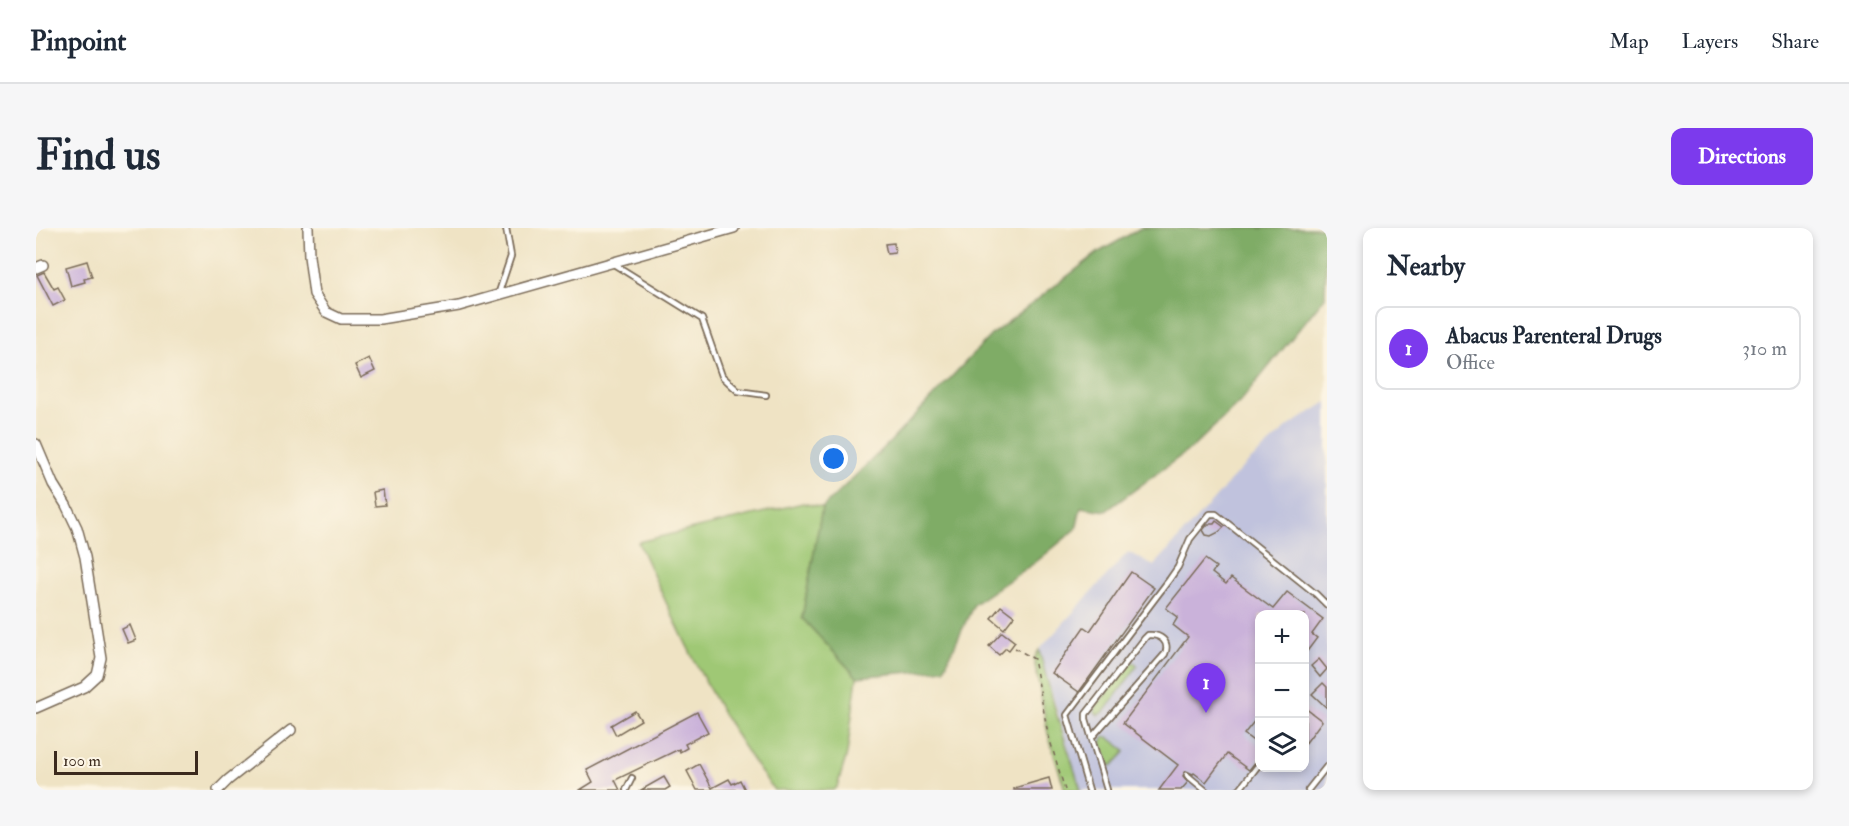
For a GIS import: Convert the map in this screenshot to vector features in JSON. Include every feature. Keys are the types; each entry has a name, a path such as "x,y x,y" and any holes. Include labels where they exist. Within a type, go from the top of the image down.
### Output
{"street":[{"path":"308,228 314,294 326,312 341,319 380,319 459,306 734,228"},
{"path":"36,444 52,484 77,528 85,557 101,658 97,675 84,687 36,708"},
{"path":"218,790 291,730"}],"lane":[{"path":"498,295 511,256 506,228"},
{"path":"612,263 702,319 722,376 738,391 766,395"},
{"path":"1089,790 1067,715 1169,580 1178,567 1190,539 1210,514 1216,514 1327,605"},
{"path":"1092,737 1165,654 1166,642 1158,635 1148,634 1144,638 1086,714 1092,737 1107,790"},
{"path":"1308,790 1327,766"},
{"path":"1239,790 1255,769"},
{"path":"1187,775 1205,790"},
{"path":"626,790 632,778"}],"path":[{"path":"1015,648 1034,659 1048,734 1065,790"}],"shaded area":[{"path":"1327,402 1327,786 1324,790 1081,790 1039,650 1128,552 1154,566 1241,469 1289,426"}],"green space":[{"path":"1141,228 1327,228 1325,297 1241,401 1193,447 1106,511 1081,507 1076,529 1036,562 974,604 944,669 857,677 802,618 822,508 890,442 991,335 1099,252"},
{"path":"803,503 822,508 802,618 857,677 847,754 837,787 833,790 774,790 734,732 699,670 638,542"},
{"path":"1039,650 1081,790 1065,790 1048,734 1034,659"},
{"path":"1134,662 1137,665 1136,668 1104,712 1098,715 1095,712 1096,706"},
{"path":"1104,737 1108,737 1125,752 1110,766 1101,743"}],"building":[{"path":"894,243 895,253 887,254 885,244"},
{"path":"87,261 92,277 84,279 85,282 71,286 66,267"},
{"path":"44,272 54,289 58,287 65,300 53,306 37,275"},
{"path":"369,358 375,371 361,378 355,365"},
{"path":"383,490 385,505 375,506 373,492"},
{"path":"1216,521 1224,527 1211,536 1206,535 1203,530 1208,524 1214,524"},
{"path":"1205,559 1216,567 1212,573 1226,584 1231,578 1273,609 1287,592 1323,619 1312,634 1317,638 1309,649 1309,610 1255,610 1255,720 1244,734 1255,742 1255,762 1249,770 1227,754 1206,782 1194,773 1186,771 1183,776 1188,782 1181,790 1159,790 1178,765 1123,723 1188,637 1173,625 1178,617 1166,608"},
{"path":"1131,572 1154,588 1079,692 1052,673 1084,627 1090,631"},
{"path":"1001,606 1014,616 1004,629 991,618"},
{"path":"130,625 136,640 128,643 122,629"},
{"path":"1002,632 1015,642 1009,650 1006,648 999,655 989,646"},
{"path":"1319,659 1327,669 1320,677 1311,666"},
{"path":"1323,683 1327,687 1327,708 1312,694"},
{"path":"635,711 641,720 616,735 611,725"},
{"path":"1309,711 1322,721 1309,739"},
{"path":"697,712 708,732 685,744 687,748 680,752 679,749 615,780 620,790 580,790 593,782 587,770"},
{"path":"699,764 712,788 729,779 732,784 740,780 745,790 697,790 687,771"},
{"path":"664,777 670,787 665,790 641,790"},
{"path":"1049,778 1052,790 1014,790 1014,788"}],"place":[{"name":"Abacus Parenteral Drugs","path":"1206,713"}]}
